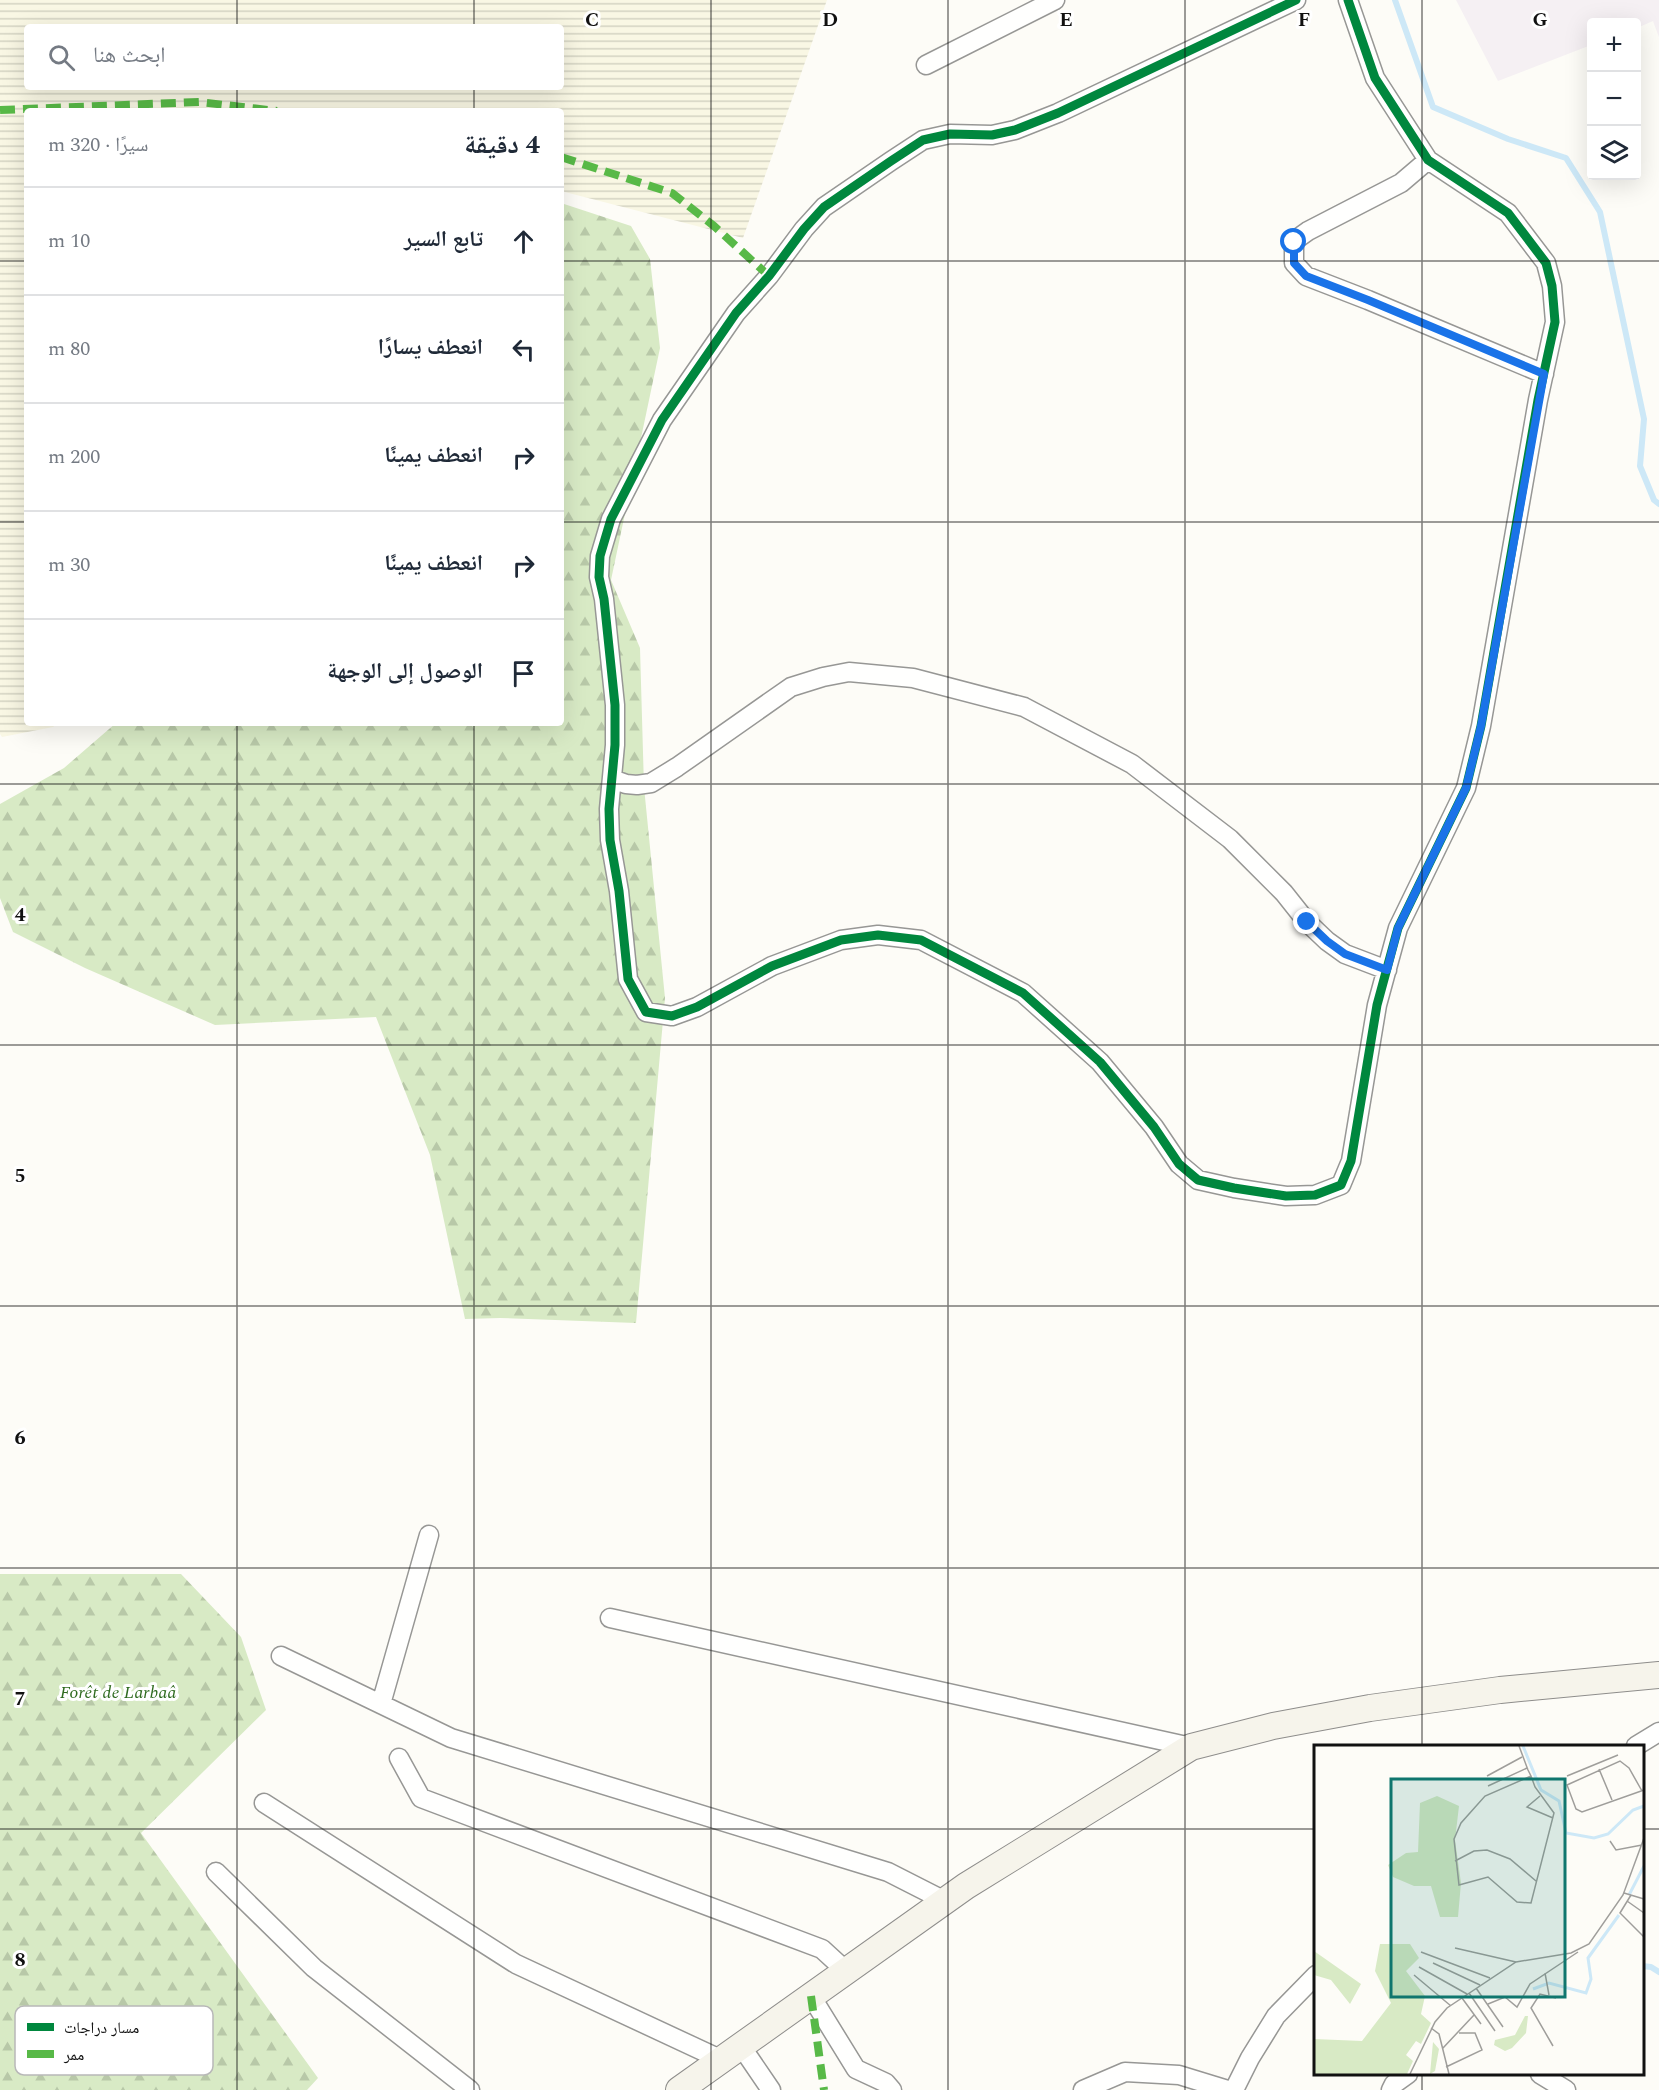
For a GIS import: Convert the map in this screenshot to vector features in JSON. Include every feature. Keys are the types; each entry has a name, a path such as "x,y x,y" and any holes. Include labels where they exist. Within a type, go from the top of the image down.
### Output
{"street":[{"path":"926,65 1055,0"},
{"path":"1296,0 1068,108 1015,130 992,135 950,134 923,140 824,207 736,313 662,420 611,519 600,556 599,576 604,599 615,705 615,745 609,809 610,840 619,891 628,979 646,1012 672,1016 697,1007 772,966 841,940 878,935 921,940 1023,993 1100,1062 1154,1127 1179,1164 1198,1180 1286,1196 1315,1195 1341,1185 1352,1161 1377,1005 1398,928 1466,788 1481,726 1555,322 1552,286 1546,263 1508,213 1428,160 1375,78 1348,0"},
{"path":"1428,160 1401,183 1308,231 1294,242 1294,263 1306,276 1544,374"},
{"path":"612,779 626,784 651,783 791,687 849,672 913,678 1024,707 1132,764 1230,839 1284,893 1307,922 1327,941 1345,954 1387,970"},
{"path":"381,1704 429,1535"},
{"path":"610,1618 1191,1747"},
{"path":"281,1656 451,1738 888,1872 945,1901"},
{"path":"679,2090 945,1901 1191,1747 1273,1726 1370,1708 1500,1690 1659,1675"},
{"path":"1638,1745 1659,1732"},
{"path":"399,1758 421,1798 822,1948 846,1971"},
{"path":"264,1803 516,1964 731,2053 771,2090"},
{"path":"216,1872 314,1968 470,2090"},
{"path":"1234,2090 1250,2058 1276,2016 1314,1977"},
{"path":"811,1996 856,2069 886,2083 892,2090"},
{"path":"1083,2090 1125,2072 1179,2075 1228,2090"},
{"path":"1391,2090 1394,2084 1405,2075"},
{"path":"1543,2075 1566,2090"}],"shaded area":[{"path":"0,0 827,0 743,238 564,192 564,108 24,108 24,726 54,726 2,737 0,734"},
{"path":"1456,0 1659,0 1659,37 1653,21 1641,26 1641,18 1587,18 1587,47 1498,81"}],"green space":[{"path":"564,204 631,226 650,259 660,348 611,580 640,648 644,787 665,998 636,1323 500,1318 465,1319 430,1155 376,1017 215,1025 85,968 13,932 0,898 0,804 64,768 113,726 564,726"},
{"name":"Forêt de Larbaâ","path":"0,1574 181,1574 241,1637 266,1710 141,1833 318,2078 307,2090 0,2090"}],"waterway":[{"path":"1395,0 1433,107 1508,139 1566,158 1600,212 1644,419 1640,466 1654,500 1659,504"},
{"path":"1644,1966 1659,1972"}],"marked path":[{"path":"50,108 199,102 251,108"},
{"path":"0,110 24,109"},
{"path":"564,158 672,193 714,226 769,276"},
{"path":"811,1996 824,2090"}],"cycle path":[{"path":"1296,0 1058,113 1015,130 992,135 950,134 923,140 891,161 824,207 804,229 769,276 736,313 662,420 611,519 600,556 599,577 604,599 615,705 615,745 609,809 610,840 619,891 628,979 646,1012 672,1016 697,1007 772,966 841,940 878,935 921,940 1023,993 1100,1062 1154,1127 1179,1164 1198,1180 1286,1196 1315,1195 1341,1185 1351,1161 1377,1005 1398,928 1466,788 1481,726 1538,400 1555,322 1552,286 1546,263 1508,213 1428,160 1375,78 1348,0"}],"route":[{"path":"1294,242 1294,263 1306,276 1328,283 1544,374 1481,726 1466,788 1398,928 1387,970 1345,954 1307,922"}]}
